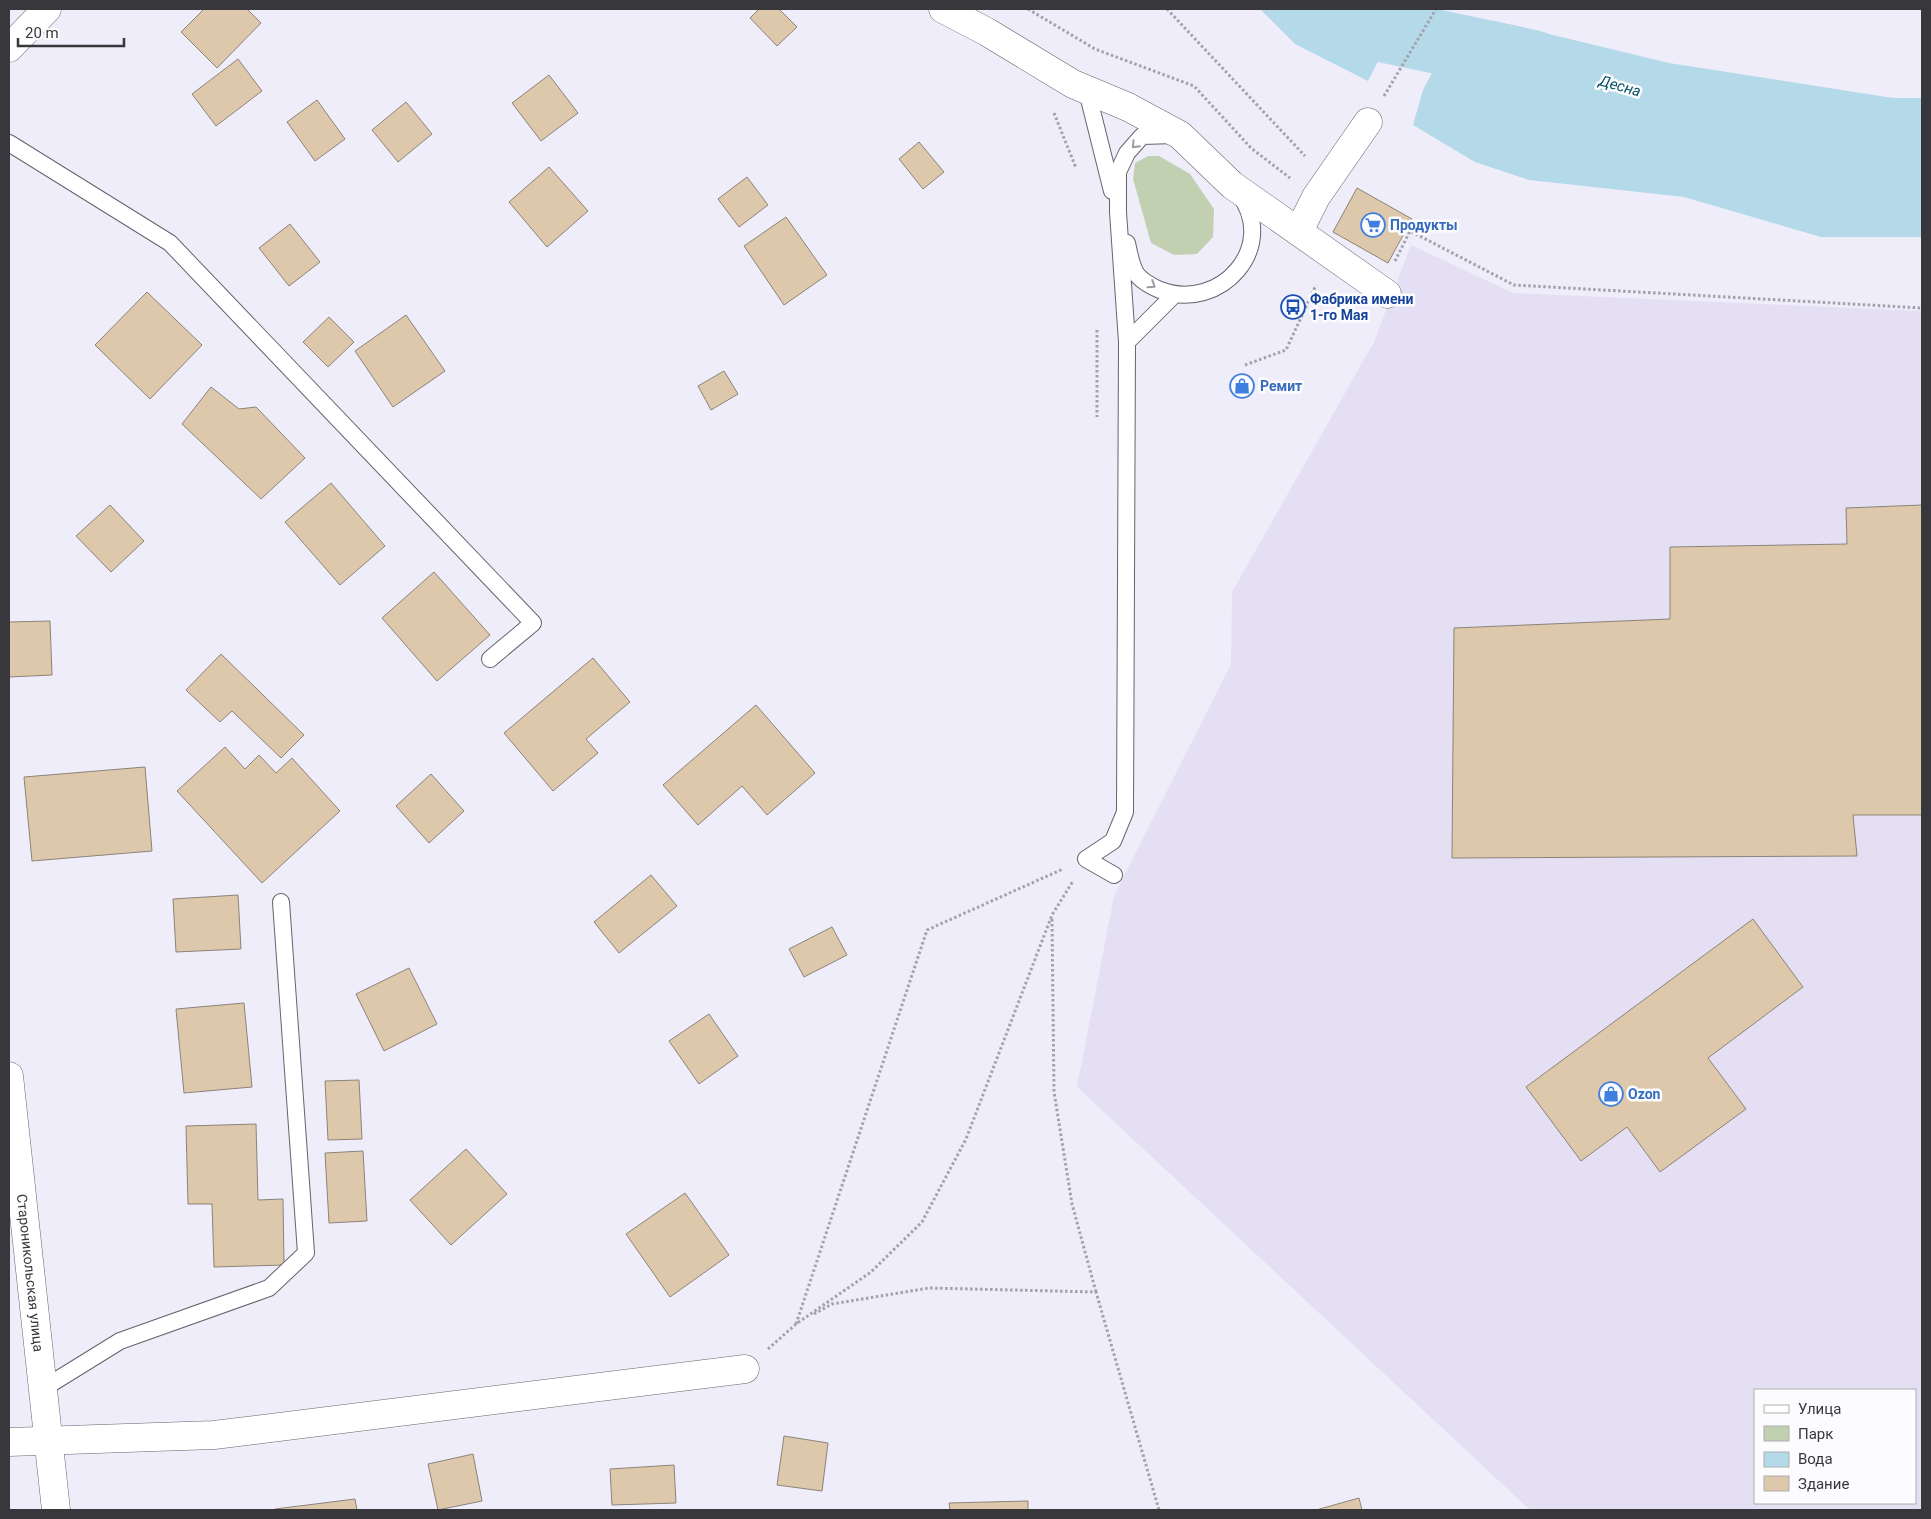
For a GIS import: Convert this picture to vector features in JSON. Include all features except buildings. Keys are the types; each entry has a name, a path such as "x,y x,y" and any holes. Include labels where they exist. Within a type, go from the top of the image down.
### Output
{"street":[{"path":"9,48 47,9"},
{"path":"943,9 1087,91 1128,107 1180,135 1232,185 1299,231 1330,256 1384,292"},
{"path":"1299,231 1316,197 1368,122"},
{"name":"Староникольская улица","path":"9,1076 50,1439 56,1510"},
{"path":"9,1442 214,1434 745,1369"}],"lane":[{"path":"1087,91 1118,212 1136,273 1153,287 1174,295 1194,296 1214,290 1230,279 1243,264 1250,245 1252,225 1246,203 1232,185"},
{"path":"1114,875 1086,859 1114,841 1125,812 1127,342 1118,212 1118,172 1127,153 1142,136 1180,135"},
{"path":"9,143 170,243 533,624 490,659"},
{"path":"1127,342 1174,295"},
{"path":"44,1388 120,1341 269,1288 306,1254 281,902"}],"path":[{"path":"1028,9 1096,49"},
{"path":"1167,9 1305,156 1316,197"},
{"path":"1368,122 1436,9"},
{"path":"1054,113 1079,174"},
{"path":"1384,292 1410,231 1514,285 1922,308"},
{"path":"1097,326 1097,425"},
{"path":"745,1369 796,1324 870,1272 922,1222 966,1139 1052,916 1086,859"},
{"path":"796,1324 927,930 1086,859"},
{"path":"1052,916 1054,1092 1072,1204 1159,1510"},
{"path":"796,1324 832,1304 930,1288 1096,1292"}],"shaded area":[{"path":"1411,245 1513,293 1922,311 1922,1510 1530,1510 1077,1087 1114,896 1231,664 1232,592 1374,342"}],"green space":[{"path":"1148,156 1159,156 1190,174 1214,209 1213,237 1197,254 1174,255 1151,243 1133,179 1135,163"}],"water":[{"path":"1260,9 1405,9 1368,81 1295,44"},
{"path":"1495,21 1669,63 1893,98 1922,98 1922,237 1821,237 1684,197 1529,180 1475,162 1413,125 1423,90 1451,37 1474,23"}],"waterway":[{"name":"Десна","path":"1324,9 1329,19 1533,62"}],"place":[{"name":"Продукты","path":"1373,225"},
{"name":"Фабрика имени 1-го Мая","path":"1293,307"},
{"name":"Ремит","path":"1242,386"},
{"name":"Ozon","path":"1611,1094"}]}
